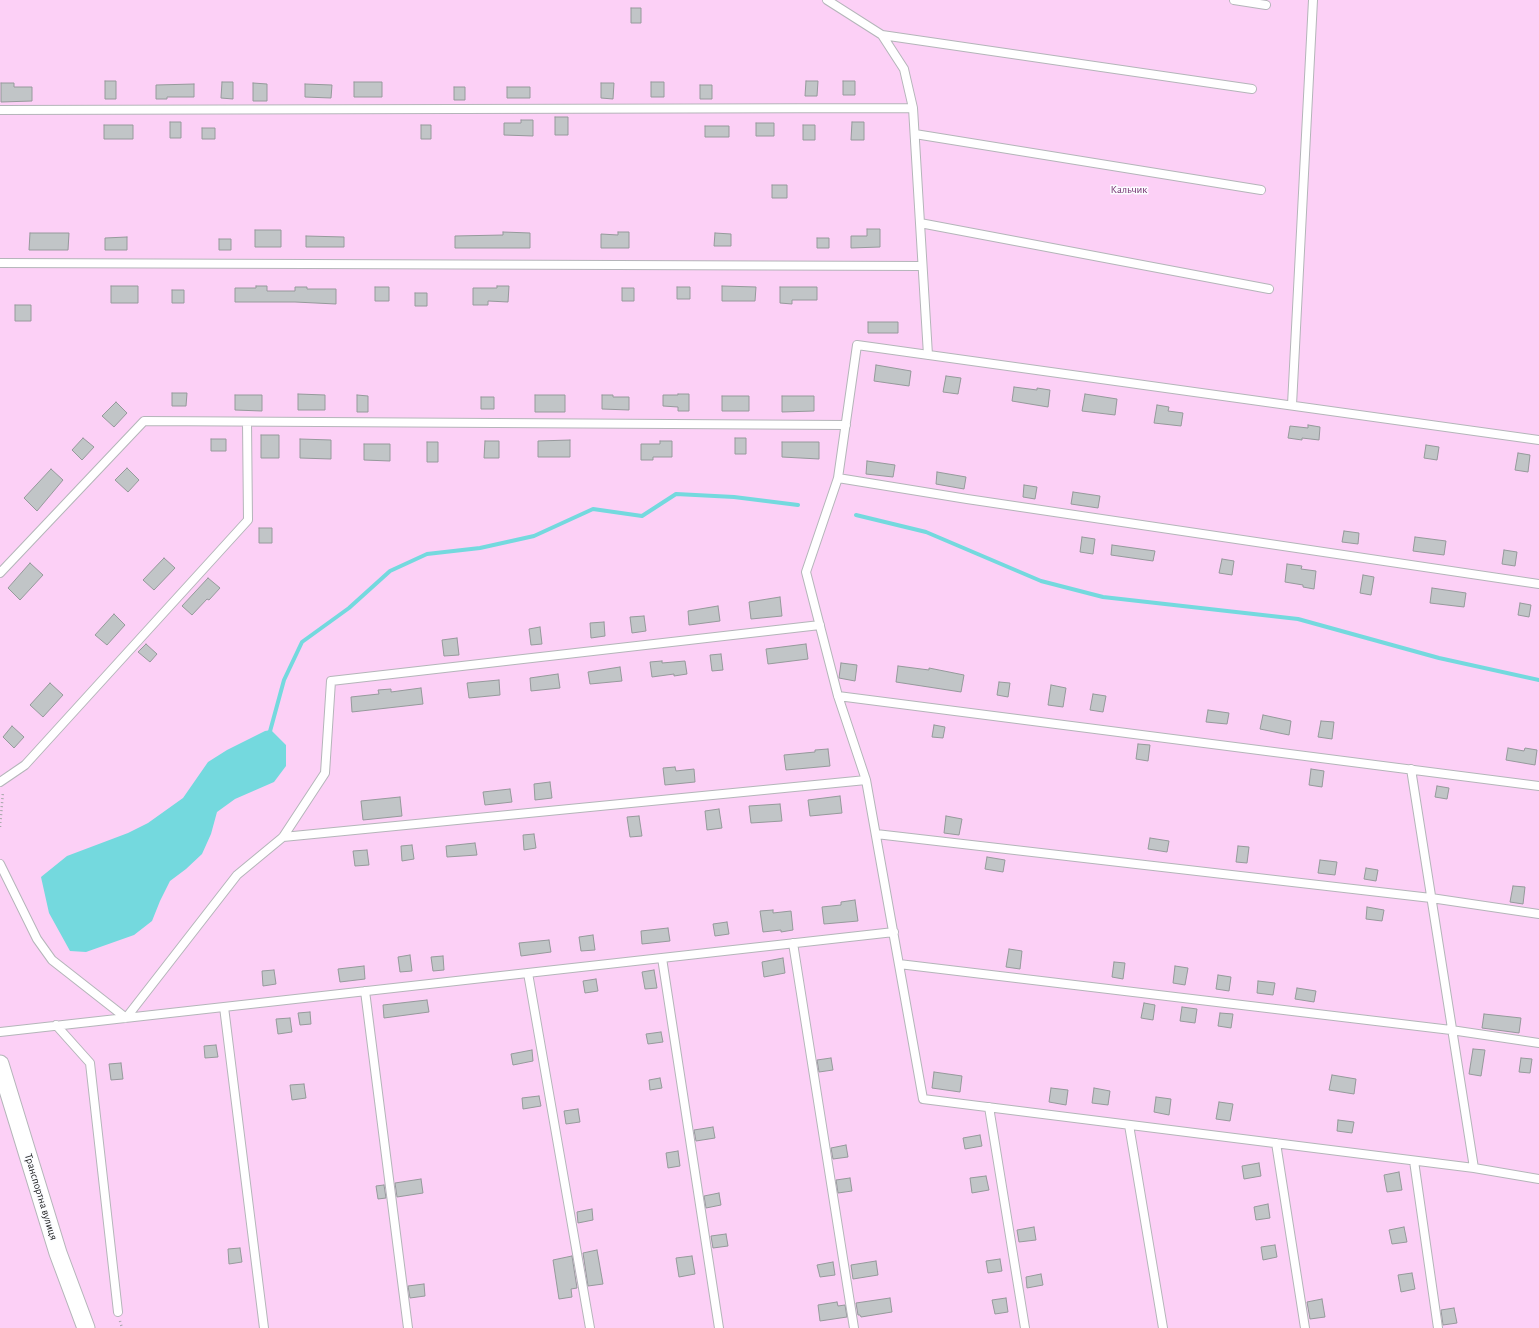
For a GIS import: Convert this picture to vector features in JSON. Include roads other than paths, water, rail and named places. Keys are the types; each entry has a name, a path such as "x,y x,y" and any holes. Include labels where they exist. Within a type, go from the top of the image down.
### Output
{"street":[{"name":"Транспортна вулиця","path":"0,1064 58,1253 86,1328"}],"lane":[{"path":"827,0 882,35 1252,89"},
{"path":"1234,0 1266,5"},
{"path":"1292,406 1313,0"},
{"path":"882,35 904,69 913,108 928,355"},
{"path":"0,110 913,108"},
{"path":"914,134 1261,190"},
{"path":"920,222 1269,289"},
{"path":"0,263 922,266"},
{"path":"1539,440 857,345 838,478 806,572 838,696 866,780 924,1099 1474,1168 1539,1179"},
{"path":"0,573 144,421 846,425"},
{"path":"2,781 25,765 248,520 247,422"},
{"path":"838,478 983,502 1539,584"},
{"path":"126,1018 237,875 283,837 325,773 331,681 820,625"},
{"path":"838,696 1539,786"},
{"path":"1411,769 1474,1168"},
{"path":"283,837 866,780"},
{"path":"876,834 1431,898 1539,914"},
{"path":"0,864 37,939 52,960 126,1018"},
{"path":"0,1032 894,932"},
{"path":"793,943 854,1328"},
{"path":"662,958 719,1328"},
{"path":"899,964 1451,1030 1539,1044"},
{"path":"528,973 590,1328"},
{"path":"365,991 408,1328"},
{"path":"224,1007 264,1328"},
{"path":"56,1025 90,1063 118,1312"},
{"path":"989,1107 1025,1328"},
{"path":"1129,1125 1163,1328"},
{"path":"1276,1144 1304,1328"},
{"path":"1414,1161 1438,1328"}],"water":[{"path":"271,730 286,745 286,766 274,782 235,799 217,812 211,834 202,854 170,881 152,921 134,935 86,952 70,951 49,913 41,877 67,856 128,833 148,823 183,798 208,762 227,750 265,731"}],"waterway":[{"path":"269,735 284,680 302,642 349,608 390,571 427,554 480,548 534,536 593,509 642,516 676,494 734,497 798,505"},
{"path":"856,515 926,532 1041,581 1103,597 1298,619 1439,658 1539,680"}],"park label":[{"name":"Кальчик","path":"1129,190"}]}
